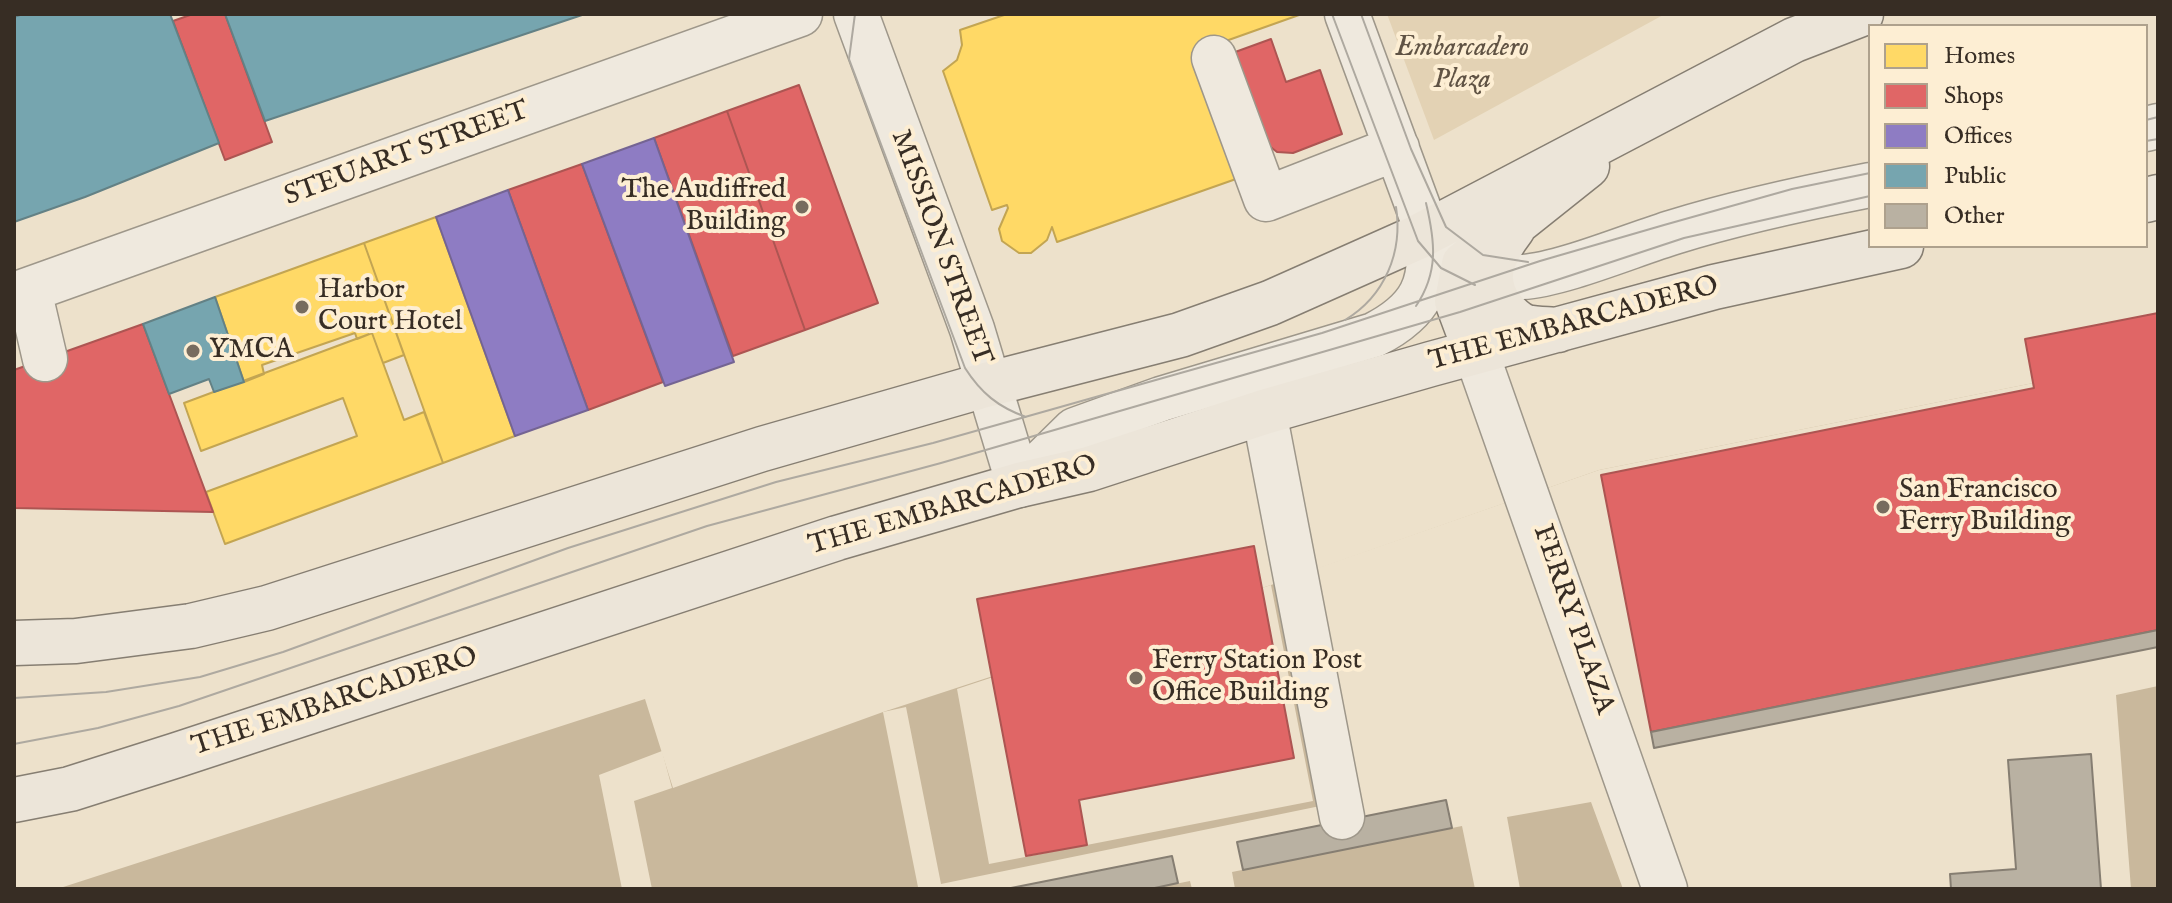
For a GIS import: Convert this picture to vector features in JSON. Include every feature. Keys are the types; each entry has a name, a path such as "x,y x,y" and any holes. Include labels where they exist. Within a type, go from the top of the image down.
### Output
{"main road":[{"path":"14,643 76,641 191,626 280,605 762,449 1195,330 1352,269 1794,40 1861,14"},
{"path":"1558,330 1524,326 1508,315 1477,268 1476,251 1517,223 1642,119"},
{"name":"THE EMBARCADERO","path":"14,800 83,785 837,538 1019,485 1089,469 1264,412 1714,287 1892,248"},
{"path":"1476,352 1457,301 1477,268"}],"street":[{"name":"STEUART STREET","path":"22,292 800,14"},
{"name":"MISSION STREET","path":"856,14 989,385 1019,485"},
{"path":"1019,485 1075,430 1161,399 1374,335 1408,315 1424,287 1432,260 1427,231 1347,14"},
{"path":"1214,58 1266,199 1397,148"},
{"name":"THE EMBARCADERO","path":"1477,268 1524,277 1543,273 1733,215 1868,185"},
{"path":"1427,231 1435,243 1477,268"},
{"path":"22,292 45,359"},
{"name":"FERRY PLAZA","path":"1476,352 1665,889"},
{"path":"1264,412 1342,817"}],"green space":[{"name":"Embarcadero Plaza","path":"1387,14 1665,14 1434,140"}],"shaded area":[{"path":"2158,358 2158,889 57,889 645,699 673,788 883,712 1271,585 1599,470"}],"pier":[{"path":"2158,358 2158,686 2116,695 2131,889 1623,889 1591,802 1507,817 1520,889 1475,889 1462,826 1232,872 1235,889 1192,889 1190,881 1150,889 909,889 918,887 883,712 906,707 941,884 1325,805 1283,580 1599,470"},
{"name":"Ferry Station Post Office Building","path":"1271,585 1313,801 989,864 957,689"},
{"path":"662,751 672,788 634,801 652,889 622,889 599,775"}],"building: Homes":[{"path":"1007,14 1299,15 1192,53 1236,179 1057,242 1052,227 1047,240 1031,253 1019,253 1002,241 999,229 1007,205 992,210 943,71 957,60 962,45 960,30"},
{"path":"436,217 515,436 443,463 364,243"},
{"name":"Harbor Court Hotel","path":"364,243 404,355 383,363 372,333 357,339 355,333 262,365 264,374 244,382 215,297"},
{"path":"372,333 404,420 424,412 443,463 225,544 206,492 357,436 343,398 201,451 184,403"}],"building: Shops":[{"path":"193,14 225,14 272,142 225,160 173,21"},
{"path":"1271,39 1286,82 1320,70 1342,134 1293,153 1277,152 1268,145 1227,55"},
{"name":"The Audiffred Building","path":"799,85 878,303 805,330 727,111"},
{"path":"727,111 805,330 733,356 654,138"},
{"path":"582,164 663,382 588,410 508,190"},
{"name":"San Francisco Ferry Building","path":"2158,313 2158,630 1651,732 1601,475 2034,388 2025,339"},
{"path":"143,324 213,512 14,508 14,370"},
{"name":"Ferry Station Post Office Building","path":"1254,546 1294,758 1079,800 1087,845 1026,856 977,599"}],"building: Offices":[{"path":"654,138 734,362 665,386 582,164"},
{"path":"508,190 588,410 515,436 436,217"}],"building: Public":[{"path":"23,14 170,14 219,143 14,222 14,17"},
{"path":"225,14 585,14 265,121"},
{"name":"YMCA","path":"215,297 244,382 214,392 209,379 169,394 143,324"}],"building: Other":[{"path":"2158,630 2158,647 1654,748 1651,732"},
{"path":"2091,754 2101,889 1951,889 1950,874 2016,869 2008,760"},
{"path":"1446,800 1452,828 1243,870 1237,842"},
{"path":"1172,856 1178,883 1150,889 1006,889"}],"tram line":[{"path":"855,14 849,59 965,368 991,398 1026,417"},
{"path":"1332,14 1418,241 1441,268 1475,285"},
{"path":"1361,14 1411,149 1446,227 1483,255 1528,262"},
{"path":"2148,120 2158,117"},
{"path":"2148,141 2158,139"},
{"path":"14,698 106,692 200,677 283,652 568,548 776,482 933,443 1322,333 1540,261 1664,225 1792,189 1868,173"},
{"path":"14,744 98,728 179,706 707,526 941,463 1460,312 1684,238 1868,196"},
{"path":"1416,306 1432,268 1433,243 1426,203"},
{"path":"1345,320 1371,299 1388,271 1397,240 1396,207"}],"place":[{"name":"The Audiffred Building","path":"802,207"},
{"name":"Harbor Court Hotel","path":"302,307"},
{"name":"YMCA","path":"193,351"},
{"name":"San Francisco Ferry Building","path":"1883,507"},
{"name":"Ferry Station Post Office Building","path":"1136,678"}]}
